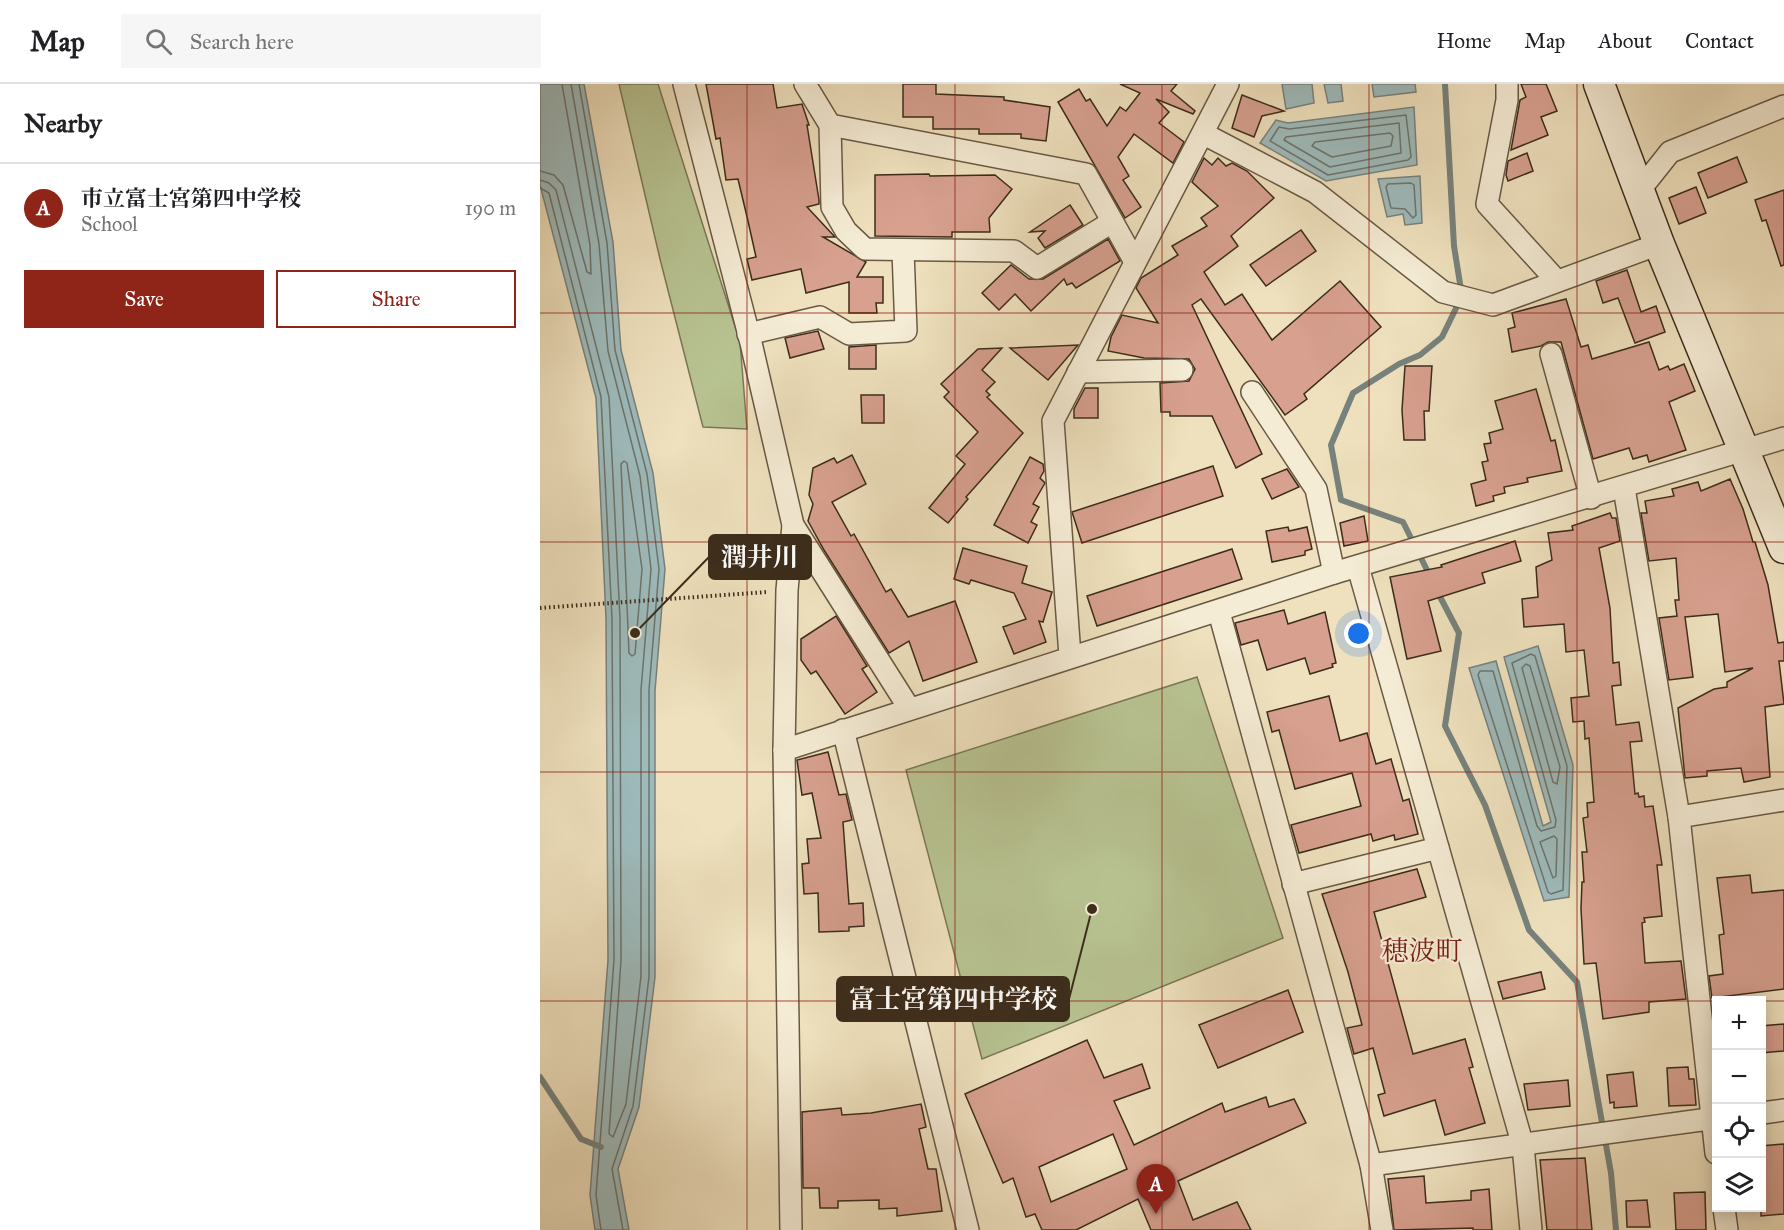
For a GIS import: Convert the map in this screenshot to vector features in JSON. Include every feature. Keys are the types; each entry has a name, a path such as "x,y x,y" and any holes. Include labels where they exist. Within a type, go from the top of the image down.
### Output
{"street":[{"path":"684,84 748,334 793,525 787,590 784,750 791,1230"},
{"path":"805,84 830,125 832,207 846,231 865,249 1014,251 1037,268 1112,222"},
{"path":"1070,656 1053,421 1228,84"},
{"path":"1507,84 1507,100 1487,204 1556,280"},
{"path":"1599,84 1659,244 1784,548"},
{"path":"1639,190 1670,152 1784,106"},
{"path":"830,125 1086,174 1135,262"},
{"path":"1204,134 1315,192 1443,292 1493,305 1659,244"},
{"path":"748,334 820,317 849,334 906,331 903,251"},
{"path":"1551,354 1591,498"},
{"path":"1078,372 1182,370"},
{"path":"1252,392 1316,489 1334,573"},
{"path":"784,750 1070,656 1219,612 1334,573 1591,498 1784,438"},
{"path":"1624,488 1679,817 1712,1104"},
{"path":"793,525 909,708"},
{"path":"1358,567 1523,1146 1531,1230"},
{"path":"1219,612 1371,1165 1382,1230"},
{"path":"843,730 968,1230"},
{"path":"1679,817 1784,800"},
{"path":"1293,884 1438,848"},
{"path":"1766,1112 1784,1110"},
{"path":"1371,1165 1712,1119"},
{"path":"1725,1212 1727,1230"}],"path":[{"path":"540,608 787,590"}],"green space":[{"path":"619,84 658,84 740,342 747,429 703,427 660,259"},
{"path":"1197,677 1283,938 982,1059 906,770"}],"water":[{"path":"540,84 584,84 613,242 621,350 653,473 665,569 655,691 655,977 639,1107 618,1169 629,1230 595,1230 590,1195 608,960 606,619 596,398 540,185"},
{"path":"1282,84 1312,84 1314,103 1286,109"},
{"path":"1324,84 1341,84 1343,101 1328,103"},
{"path":"1372,84 1415,84 1416,92 1374,97"},
{"path":"1414,107 1417,165 1326,181 1260,143 1276,120 1288,123"},
{"path":"1420,176 1422,223 1405,225 1403,214 1387,217 1378,179"},
{"path":"1538,646 1573,765 1569,897 1544,901 1469,668 1496,661 1543,826 1551,822 1504,657"}],"building":[{"path":"706,84 773,84 777,108 802,104 809,125 807,125 819,200 819,204 807,207 835,237 823,237 866,262 857,277 883,277 883,303 876,303 877,313 849,313 849,282 806,293 801,269 752,280 747,259 756,257 748,221 738,179 726,180 720,138 716,139"},
{"path":"903,84 936,84 936,94 1004,97 1004,100 1050,107 1046,141 1021,138 1021,134 979,134 979,129 933,129 933,117 903,117"},
{"path":"1120,84 1177,84 1171,91 1195,111 1193,114 1156,99 1169,112 1159,123 1184,142 1173,163 1134,134 1118,157 1129,176 1123,180 1141,207 1125,218 1058,102 1079,89 1086,101 1090,99 1107,126 1120,107 1126,111 1140,93"},
{"path":"1521,84 1546,84 1557,111 1541,117 1548,135 1511,150 1520,100 1526,97"},
{"path":"1242,95 1284,111 1262,116 1254,137 1232,128"},
{"path":"1527,153 1533,171 1508,181 1506,175 1508,161"},
{"path":"1737,157 1747,182 1708,198 1698,173"},
{"path":"1204,158 1212,165 1218,158 1226,166 1232,163 1247,171 1274,198 1231,236 1238,246 1204,272 1225,305 1242,294 1272,340 1340,281 1381,327 1304,394 1307,399 1285,415 1201,299 1192,305 1262,454 1236,468 1212,416 1170,416 1170,412 1161,412 1160,383 1189,381 1195,369 1189,359 1144,358 1108,351 1111,337 1122,315 1158,323 1136,288 1141,278 1178,255 1172,246 1207,226 1201,218 1218,206 1192,182"},
{"path":"929,174 930,176 995,175 1012,189 989,218 990,232 952,232 952,237 875,236 875,175"},
{"path":"1696,187 1706,213 1679,224 1669,198"},
{"path":"1784,190 1784,265 1781,266 1766,220 1762,221 1755,200"},
{"path":"1070,205 1083,225 1045,248 1038,238 1045,231 1030,232"},
{"path":"1301,230 1316,251 1266,286 1250,265"},
{"path":"1108,239 1120,261 1076,288 1072,283 1067,285 1064,279 1031,311 1015,294 999,310 982,293 1011,265 1029,279 1043,279"},
{"path":"1627,270 1641,312 1656,306 1665,332 1635,343 1618,298 1603,303 1596,281"},
{"path":"1566,299 1581,347 1588,345 1592,359 1649,342 1659,370 1668,366 1670,370 1684,364 1695,391 1669,402 1686,450 1649,462 1647,455 1633,459 1629,448 1593,459 1561,342 1548,342 1541,346 1512,352 1508,329 1515,327 1512,313"},
{"path":"818,331 824,349 790,358 785,338"},
{"path":"876,345 876,369 849,369 849,347"},
{"path":"1078,345 1048,380 1010,348"},
{"path":"1002,348 982,370 995,382 986,391 990,395 987,397 1023,433 966,497 968,499 948,523 929,508 965,464 956,456 978,432 944,397 949,392 941,384 978,349"},
{"path":"1405,366 1432,366 1429,411 1424,411 1425,440 1404,440 1402,410"},
{"path":"1085,388 1098,388 1098,418 1074,418 1074,409"},
{"path":"1536,389 1551,441 1555,440 1562,471 1527,478 1528,482 1504,487 1505,493 1493,496 1494,501 1476,506 1471,484 1486,480 1482,462 1488,461 1484,444 1491,443 1489,433 1503,429 1495,401"},
{"path":"861,395 884,395 884,423 862,423"},
{"path":"852,455 866,484 832,502 851,536 854,534 886,592 891,589 908,617 955,601 977,662 923,681 909,641 889,653 824,550 808,521 813,504 809,495 813,468 834,458 837,463"},
{"path":"1030,457 1043,464 1044,471 1040,478 1045,483 1033,504 1039,507 1031,522 1037,525 1028,543 994,525"},
{"path":"1213,466 1223,496 1082,543 1072,512"},
{"path":"1287,469 1299,487 1272,499 1262,479"},
{"path":"1730,479 1743,509 1753,542 1755,542 1768,585 1778,643 1784,642 1784,661 1779,661 1784,704 1765,707 1770,777 1744,782 1741,768 1707,771 1707,776 1685,778 1678,708 1714,689 1727,687 1727,682 1753,668 1725,672 1718,614 1685,617 1693,677 1669,680 1659,618 1677,616 1675,600 1679,600 1676,558 1649,561 1641,513 1647,513 1645,501 1674,496 1672,489 1698,482 1701,491"},
{"path":"1610,513 1612,518 1616,518 1620,541 1599,548 1610,608 1613,663 1619,662 1621,685 1612,686 1616,725 1639,722 1642,741 1630,742 1635,794 1638,793 1639,797 1644,796 1645,807 1653,806 1662,865 1657,865 1662,916 1644,918 1645,922 1642,923 1645,963 1681,961 1686,999 1649,1002 1649,1012 1603,1019 1596,963 1584,964 1581,909 1582,882 1584,882 1582,852 1587,852 1583,818 1588,817 1587,803 1594,802 1589,738 1585,739 1584,721 1573,722 1571,698 1589,696 1584,650 1566,652 1564,624 1524,627 1522,599 1538,597 1536,567 1552,560 1548,533 1573,530 1572,526"},
{"path":"1364,516 1368,541 1344,546 1340,523"},
{"path":"1288,527 1289,531 1307,527 1312,549 1305,551 1305,555 1272,562 1266,531"},
{"path":"1515,541 1521,561 1482,573 1485,583 1428,601 1441,651 1407,659 1390,577 1442,567 1441,565"},
{"path":"963,548 1027,566 1022,583 1052,592 1043,622 1039,621 1046,642 1014,654 1003,627 1026,619 1014,593 971,580 969,584 954,579"},
{"path":"1232,549 1242,579 1097,626 1087,596"},
{"path":"1284,610 1288,624 1325,612 1336,663 1332,664 1333,667 1310,674 1305,658 1267,670 1258,640 1241,645 1235,623"},
{"path":"836,616 867,666 862,669 877,692 845,714 816,671 811,674 801,660 801,639"},
{"path":"1329,696 1340,741 1367,733 1376,764 1391,759 1403,801 1409,799 1418,834 1395,840 1394,835 1373,841 1371,834 1299,853 1291,825 1361,806 1352,773 1295,789 1279,730 1272,732 1267,712"},
{"path":"828,752 839,795 846,794 852,820 843,822 849,904 863,903 864,926 849,927 849,931 819,932 818,893 804,894 802,864 809,863 807,839 821,838 812,793 802,795 797,760"},
{"path":"1417,869 1426,897 1374,912 1413,1054 1465,1039 1473,1067 1469,1068 1485,1123 1445,1135 1435,1100 1384,1116 1378,1095 1385,1093 1373,1048 1354,1054 1347,1028 1362,1025 1348,972 1322,894"},
{"path":"1750,875 1752,893 1784,890 1784,989 1712,996 1712,998 1709,976 1723,974 1719,935 1724,934 1717,878"},
{"path":"1541,972 1545,989 1503,999 1498,982"},
{"path":"1288,990 1303,1032 1218,1068 1199,1025"},
{"path":"1784,1024 1784,1051 1766,1053 1766,1026"},
{"path":"1087,1040 1104,1078 1142,1064 1150,1088 1114,1101 1134,1145 1222,1103 1225,1112 1266,1097 1269,1107 1294,1099 1306,1123 1178,1181 1193,1220 1237,1202 1251,1230 1151,1230 1138,1199 1076,1230 1042,1230 1035,1214 1026,1217 1013,1178 1003,1183 965,1094","holes":["1113,1134 1127,1169 1051,1202 1039,1167"]},
{"path":"1688,1067 1689,1079 1694,1079 1696,1105 1669,1106 1667,1068"},
{"path":"1633,1072 1637,1106 1614,1108 1614,1102 1610,1103 1607,1075"},
{"path":"1568,1080 1570,1106 1528,1110 1524,1084"},
{"path":"921,1104 926,1127 919,1129 928,1169 936,1169 942,1211 897,1216 897,1208 879,1209 879,1200 838,1201 838,1208 820,1208 819,1188 803,1188 802,1112 841,1108 842,1115 871,1113"},
{"path":"1784,1144 1784,1214 1761,1216 1761,1212 1766,1212 1766,1146"},
{"path":"1585,1158 1592,1230 1547,1230 1540,1160"},
{"path":"1424,1176 1426,1203 1471,1200 1471,1191 1489,1189 1492,1230 1473,1230 1473,1228 1394,1230 1388,1179"},
{"path":"1705,1192 1706,1230 1676,1230 1674,1193"},
{"path":"1647,1200 1650,1227 1627,1227 1626,1201"}],"waterway":[{"path":"1430,576 1403,522 1341,500 1331,445 1353,393 1399,364 1420,355 1442,337 1462,296 1454,246 1445,84"},
{"path":"1437,591 1459,633 1445,726 1485,805 1529,930 1577,982 1611,1173 1616,1230"},
{"path":"540,1077 581,1139 601,1147"}],"place":[{"name":"潤井川","path":"635,633"},
{"name":"富士宮第四中学校","path":"1092,909"},
{"name":"市立富士宮第四中学校","path":"1156,1214"}],"district":[{"name":"穂波町","path":"1422,951"}]}
